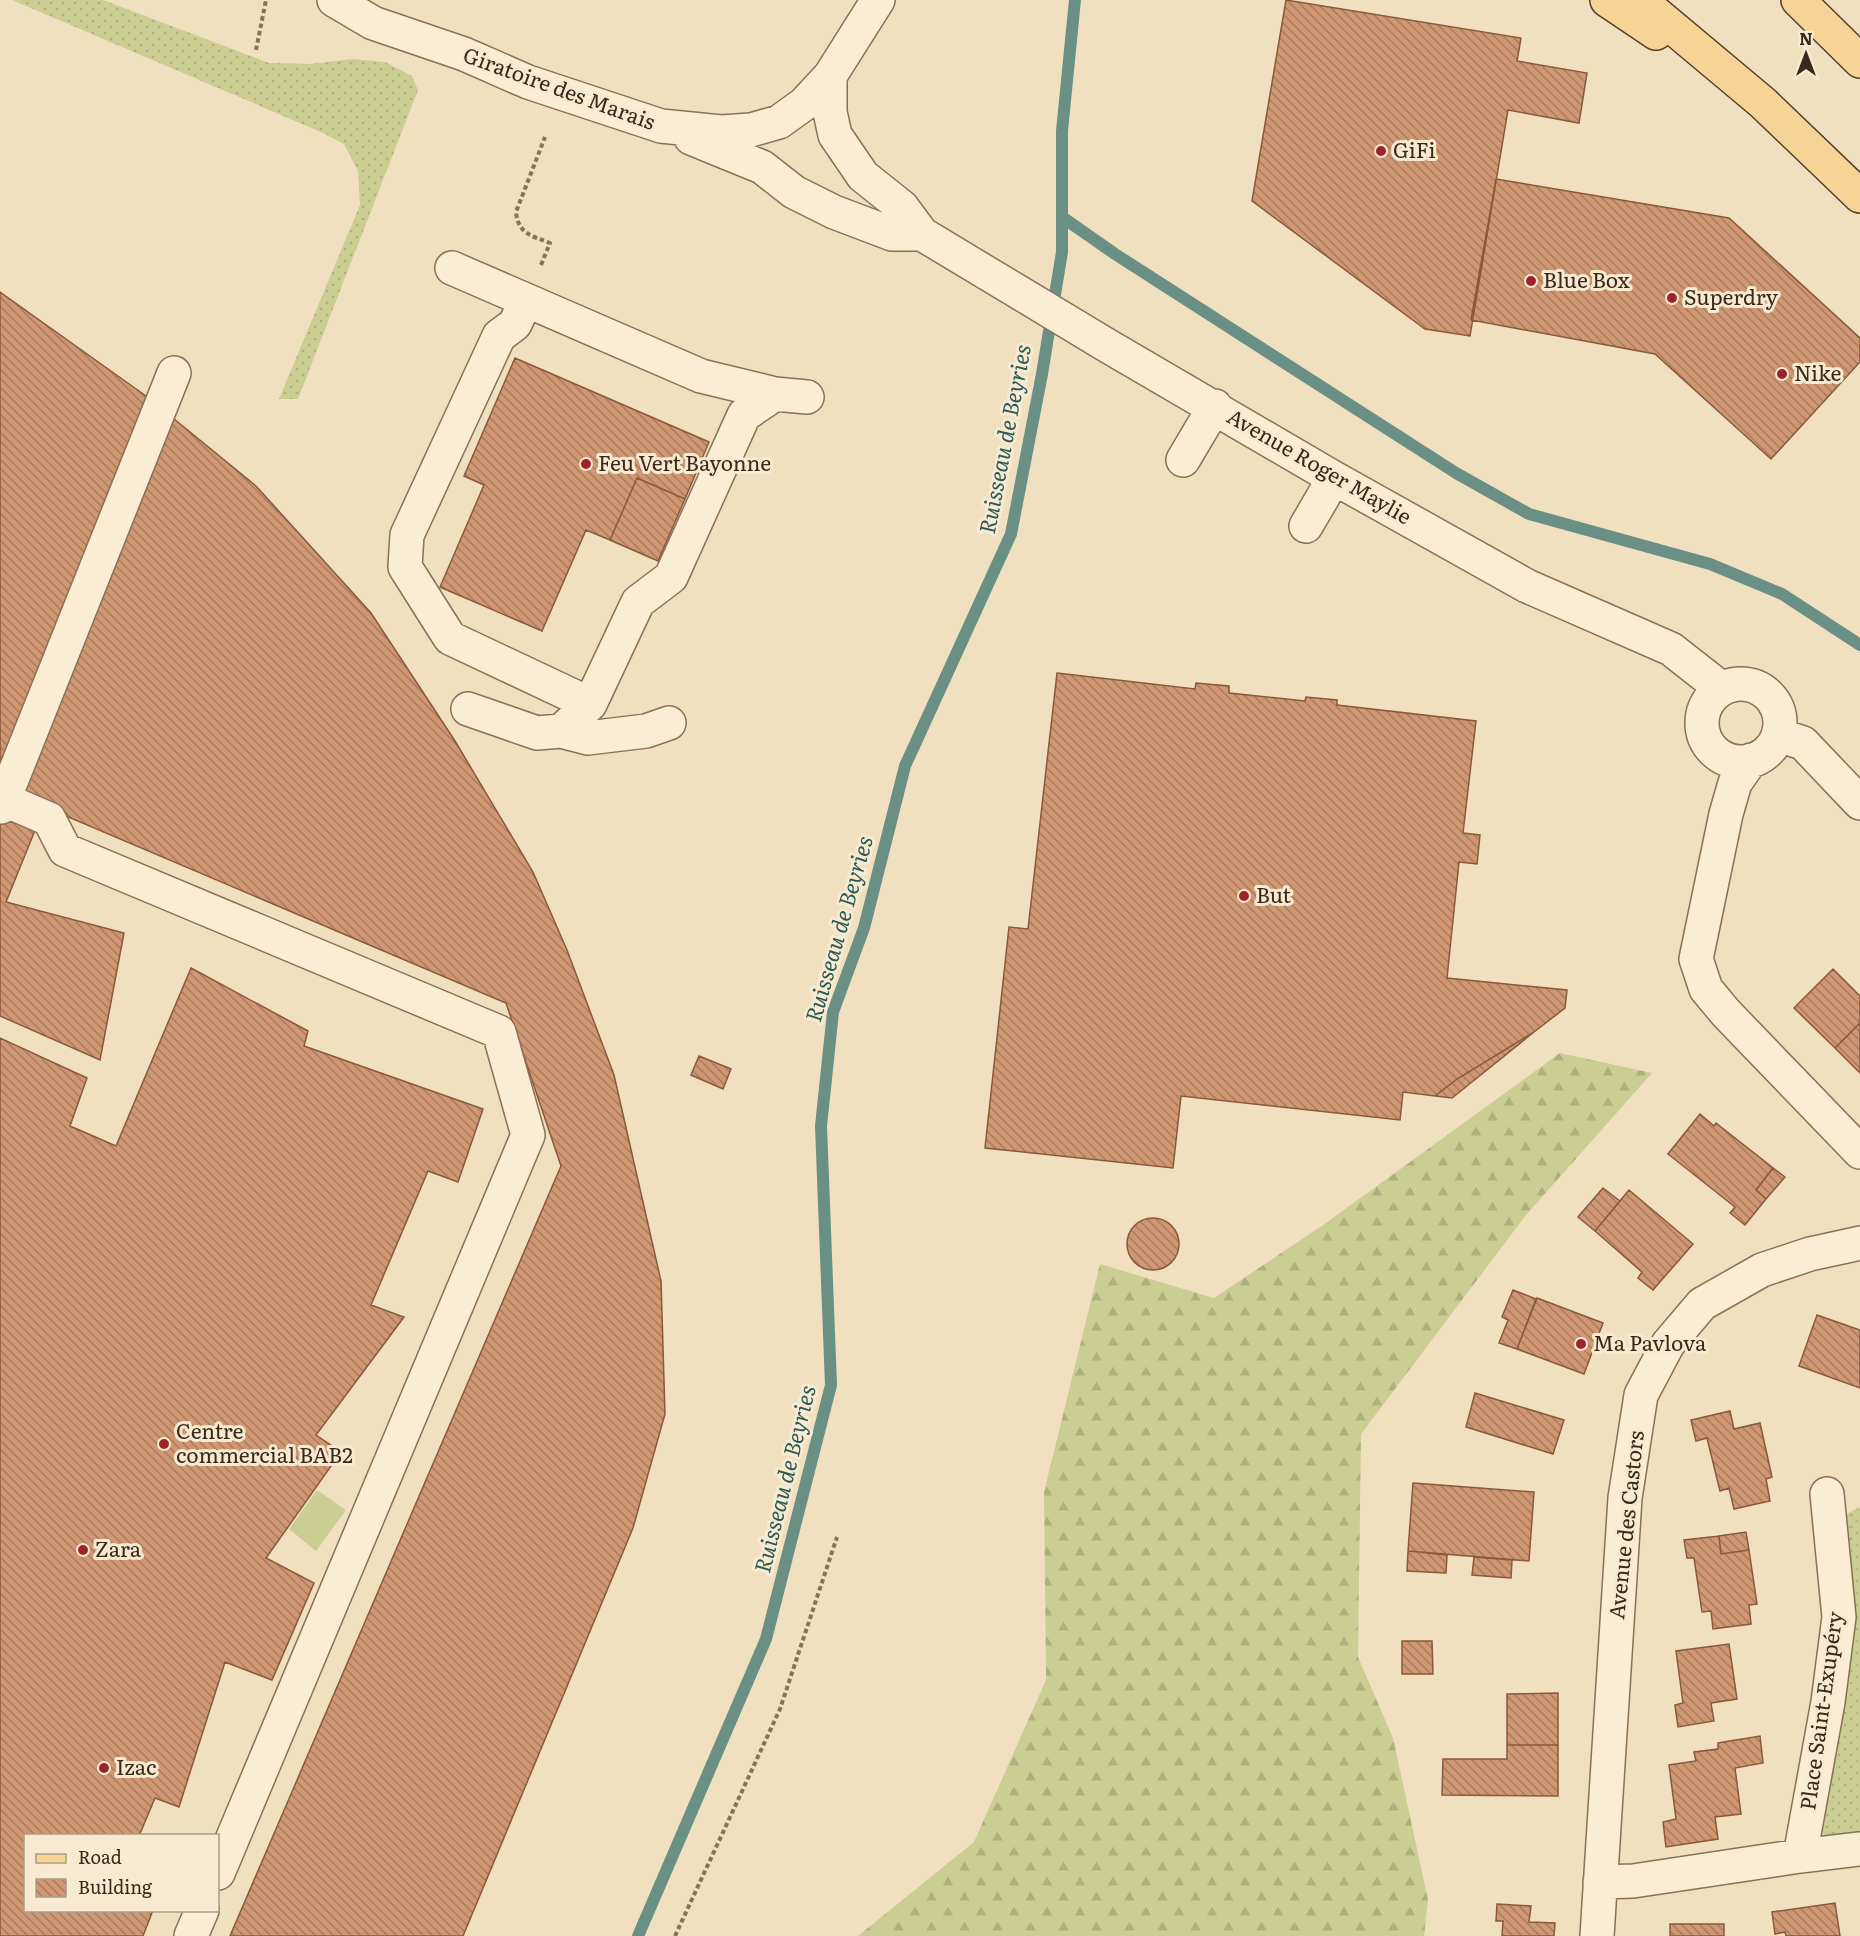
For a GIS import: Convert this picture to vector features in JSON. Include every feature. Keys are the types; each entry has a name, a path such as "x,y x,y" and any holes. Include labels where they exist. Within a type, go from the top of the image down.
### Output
{"main road":[{"path":"1607,0 1763,103"},
{"path":"1640,0 1763,103 1860,196"},
{"path":"1798,0 1860,61"}],"street":[{"name":"Giratoire des Marais","path":"334,0 373,23 464,54 528,82 661,126 721,132 751,130 779,122 804,104 830,76 878,0"},
{"name":"Avenue Roger Maylie","path":"830,76 830,112 835,135 863,176 902,207 922,234 1334,478 1527,586 1671,649 1722,689"},
{"path":"661,126 746,159 769,172 794,192 834,212 892,234 922,234"},
{"path":"452,268 701,376 775,394 807,397"},
{"path":"526,300 515,324 499,336 407,535 405,567 450,638 590,704"},
{"path":"174,373 1,802 49,819 65,850 499,1032 528,1135 219,1872"},
{"path":"701,376 744,415"},
{"path":"561,731 590,704 638,602 671,577 744,415 775,394"},
{"path":"1183,460 1215,406"},
{"path":"1306,526 1334,478"},
{"path":"1734,685 1747,685 1760,689 1770,697 1777,708 1780,722 1778,735 1772,746 1762,755 1738,762 1726,759 1716,753 1707,743 1702,732 1705,708 1712,696 1722,689 1734,685"},
{"path":"468,709 537,733 561,731 588,738 646,731 669,723"},
{"path":"1778,735 1803,743 1860,803"},
{"path":"1751,760 1735,783 1726,814 1696,959 1706,989 1726,1013 1860,1152"},
{"name":"Avenue des Castors","path":"1596,1936 1625,1498 1641,1395 1668,1344 1702,1304 1762,1270 1810,1254 1860,1243"},
{"name":"Place Saint-Exupéry","path":"1800,1856 1828,1702 1839,1617 1827,1494"},
{"path":"1600,1882 1633,1881 1860,1849"},
{"path":"191,1936 202,1912"}],"path":[{"path":"256,50 266,0"},
{"path":"526,300 550,243 523,232 517,222 516,212 545,137"},
{"path":"675,1936 780,1709 837,1537"}],"green space":[{"path":"12,0 103,0 269,63 310,64 352,59 385,62 412,76 418,90 298,399 279,399 360,205 358,171 344,144"},
{"path":"1560,1053 1652,1073 1526,1215 1361,1434 1358,1657 1393,1738 1428,1900 1424,1936 858,1936 974,1842 1046,1680 1044,1492 1100,1264 1214,1298 1326,1223"},
{"path":"317,1490 346,1510 316,1551 289,1529"},
{"path":"1860,1507 1860,1836 1827,1841 1819,1825 1841,1517"}],"building":[{"name":"GiFi","path":"1286,0 1521,38 1517,61 1587,73 1579,123 1508,110 1470,336 1425,329 1252,201"},
{"path":"1496,179 1729,218 1860,338 1860,362 1771,459 1655,354 1471,320"},
{"path":"0,292 146,396 256,486 371,613 455,741 533,872 567,950 614,1075 661,1281 665,1414 633,1528 463,1936 230,1936 561,1166 506,1003 0,788"},
{"path":"515,358 709,442 685,499 637,478 610,540 586,530 542,631 440,587 484,485 464,476"},
{"path":"637,478 685,499 658,561 610,540"},
{"name":"But","path":"1057,673 1195,689 1196,683 1229,686 1229,693 1305,701 1306,697 1337,700 1337,705 1476,721 1463,833 1480,835 1477,864 1459,862 1447,978 1567,990 1565,1008 1534,1032 1457,1079 1435,1096 1403,1092 1400,1120 1181,1096 1173,1168 985,1148 1009,927 1028,929"},
{"path":"0,807 38,823 6,902 124,933 100,1060 0,1016"},
{"name":"Centre commercial BAB2","path":"191,968 308,1031 304,1046 483,1109 458,1182 428,1171 371,1305 404,1317 316,1435 341,1452 266,1558 314,1583 272,1680 225,1662 179,1807 155,1798 140,1834 24,1834 24,1912 152,1912 143,1936 0,1936 0,1038 87,1078 70,1126 116,1146"},
{"path":"1833,969 1860,996 1860,1023 1835,1048 1794,1008"},
{"path":"1860,1023 1860,1073 1835,1048"},
{"path":"1534,1032 1452,1098 1435,1096 1457,1079"},
{"path":"699,1056 731,1069 723,1089 691,1075"},
{"path":"1700,1114 1714,1126 1716,1123 1773,1168 1756,1190 1766,1199 1745,1225 1730,1213 1735,1207 1668,1154"},
{"path":"1773,1168 1785,1177 1766,1199 1756,1190"},
{"path":"1603,1188 1620,1201 1595,1231 1578,1217"},
{"path":"1629,1190 1693,1244 1653,1290 1638,1278 1642,1272 1595,1231"},
{"path":"1153,1218 1163,1220 1171,1226 1177,1234 1179,1244 1177,1254 1171,1262 1163,1268 1153,1270 1143,1268 1135,1262 1129,1254 1127,1244 1129,1234 1135,1226 1143,1220"},
{"path":"1513,1290 1536,1299 1517,1349 1499,1343 1508,1320 1502,1317"},
{"path":"1537,1298 1603,1323 1584,1374 1517,1349"},
{"path":"1817,1315 1860,1330 1860,1388 1799,1366"},
{"path":"1475,1393 1564,1420 1553,1454 1466,1427"},
{"path":"1730,1411 1734,1429 1760,1423 1772,1477 1766,1479 1770,1501 1734,1509 1729,1488 1720,1491 1707,1438 1696,1441 1691,1420"},
{"path":"1413,1483 1534,1492 1529,1561 1408,1551"},
{"path":"1746,1532 1749,1550 1721,1554 1719,1536"},
{"path":"1719,1536 1721,1554 1749,1550 1757,1604 1749,1605 1751,1624 1713,1629 1711,1611 1702,1612 1694,1558 1687,1558 1684,1540"},
{"path":"1408,1551 1447,1555 1446,1573 1407,1571"},
{"path":"1474,1557 1512,1560 1511,1578 1472,1575"},
{"path":"1402,1641 1432,1641 1433,1674 1402,1674"},
{"path":"1729,1644 1737,1699 1711,1703 1714,1721 1678,1727 1675,1705 1683,1703 1676,1651"},
{"path":"1558,1693 1558,1745 1507,1745 1507,1694"},
{"path":"1760,1736 1763,1763 1735,1768 1741,1814 1715,1817 1718,1839 1666,1847 1663,1822 1676,1819 1669,1765 1696,1761 1694,1752 1718,1749 1718,1743"},
{"path":"1507,1745 1558,1745 1558,1796 1442,1795 1443,1759 1507,1759"},
{"path":"1835,1903 1840,1936 1786,1936 1785,1932 1775,1934 1772,1912"},
{"path":"1497,1904 1531,1906 1529,1922 1555,1923 1554,1936 1502,1936 1503,1921 1496,1921"},
{"path":"1670,1924 1724,1924 1724,1936 1670,1936"}],"waterway":[{"name":"Ruisseau de Beyries","path":"638,1936 766,1639 831,1385 821,1126 833,1012 864,928 905,766 1011,534 1042,374 1062,252 1062,131 1075,0"},
{"path":"1062,217 1115,254 1456,473 1529,514 1710,564 1782,594 1860,645"}],"place":[{"name":"GiFi","path":"1381,151"},
{"name":"Blue Box","path":"1531,281"},
{"name":"Superdry","path":"1672,298"},
{"name":"Nike","path":"1782,374"},
{"name":"Feu Vert Bayonne","path":"586,464"},
{"name":"But","path":"1244,896"},
{"name":"Ma Pavlova","path":"1581,1344"},
{"name":"Centre commercial BAB2","path":"164,1444"},
{"name":"Zara","path":"83,1550"},
{"name":"Izac","path":"104,1768"}]}
